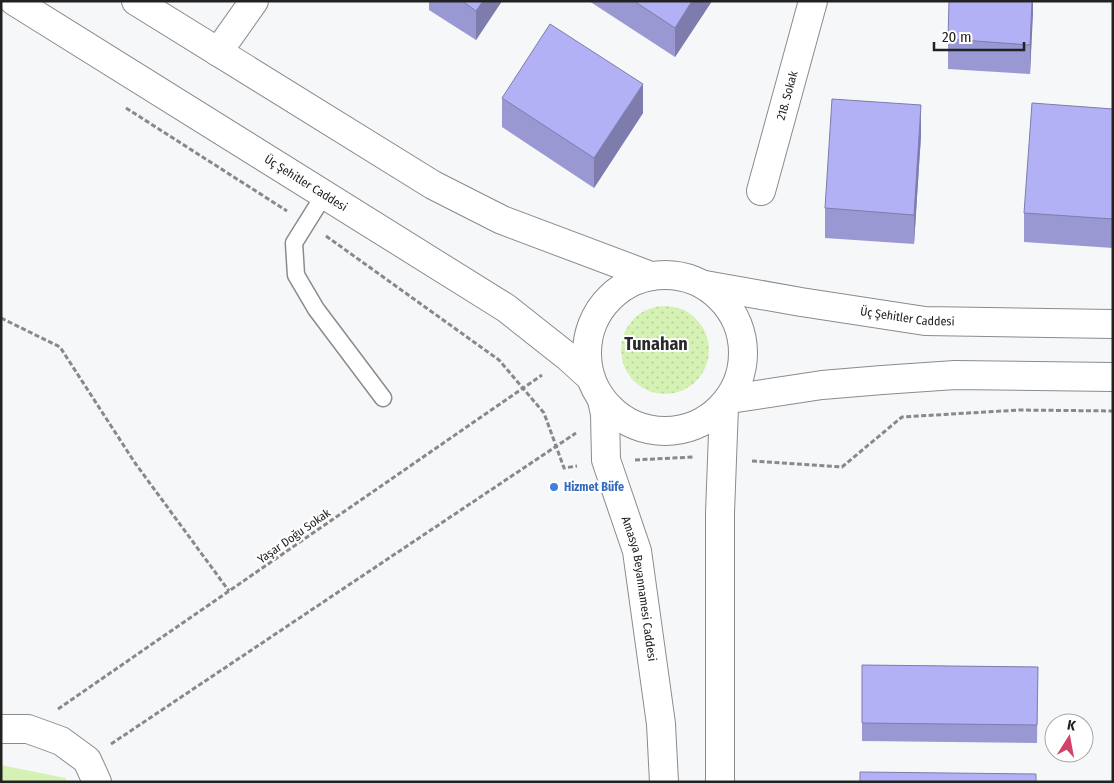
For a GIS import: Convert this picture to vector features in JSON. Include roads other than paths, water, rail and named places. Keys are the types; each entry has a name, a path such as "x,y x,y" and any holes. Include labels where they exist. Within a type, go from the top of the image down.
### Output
{"main road":[{"name":"Üç Şehitler Caddesi","path":"14,1 506,308 590,376"},
{"path":"136,1 433,185 502,220 651,276"},
{"path":"218,52 254,1"},
{"name":"218. Sokak","path":"761,191 813,1"},
{"path":"669,275 687,278 704,285 724,302 738,324 744,350 741,376 727,402 712,417 690,428 666,432 641,428 603,407 590,376 586,350 592,324 606,302 626,286 651,276 669,275"},
{"name":"Üç Şehitler Caddesi","path":"704,285 925,321 1113,324"},
{"path":"727,402 822,385 955,375 1113,377"},
{"path":"720,782 720,533 727,402"},
{"name":"Amasya Beyannamesi Caddesi","path":"603,407 606,460 637,551 661,724 664,782"},
{"path":"1,729 28,729 61,741 92,771"}],"lane":[{"path":"324,195 294,243 296,275 316,309 383,398"}],"place":[{"name":"Hizmet Büfe","path":"554,487"}],"district":[{"name":"Tunahan","path":"656,344"}]}
